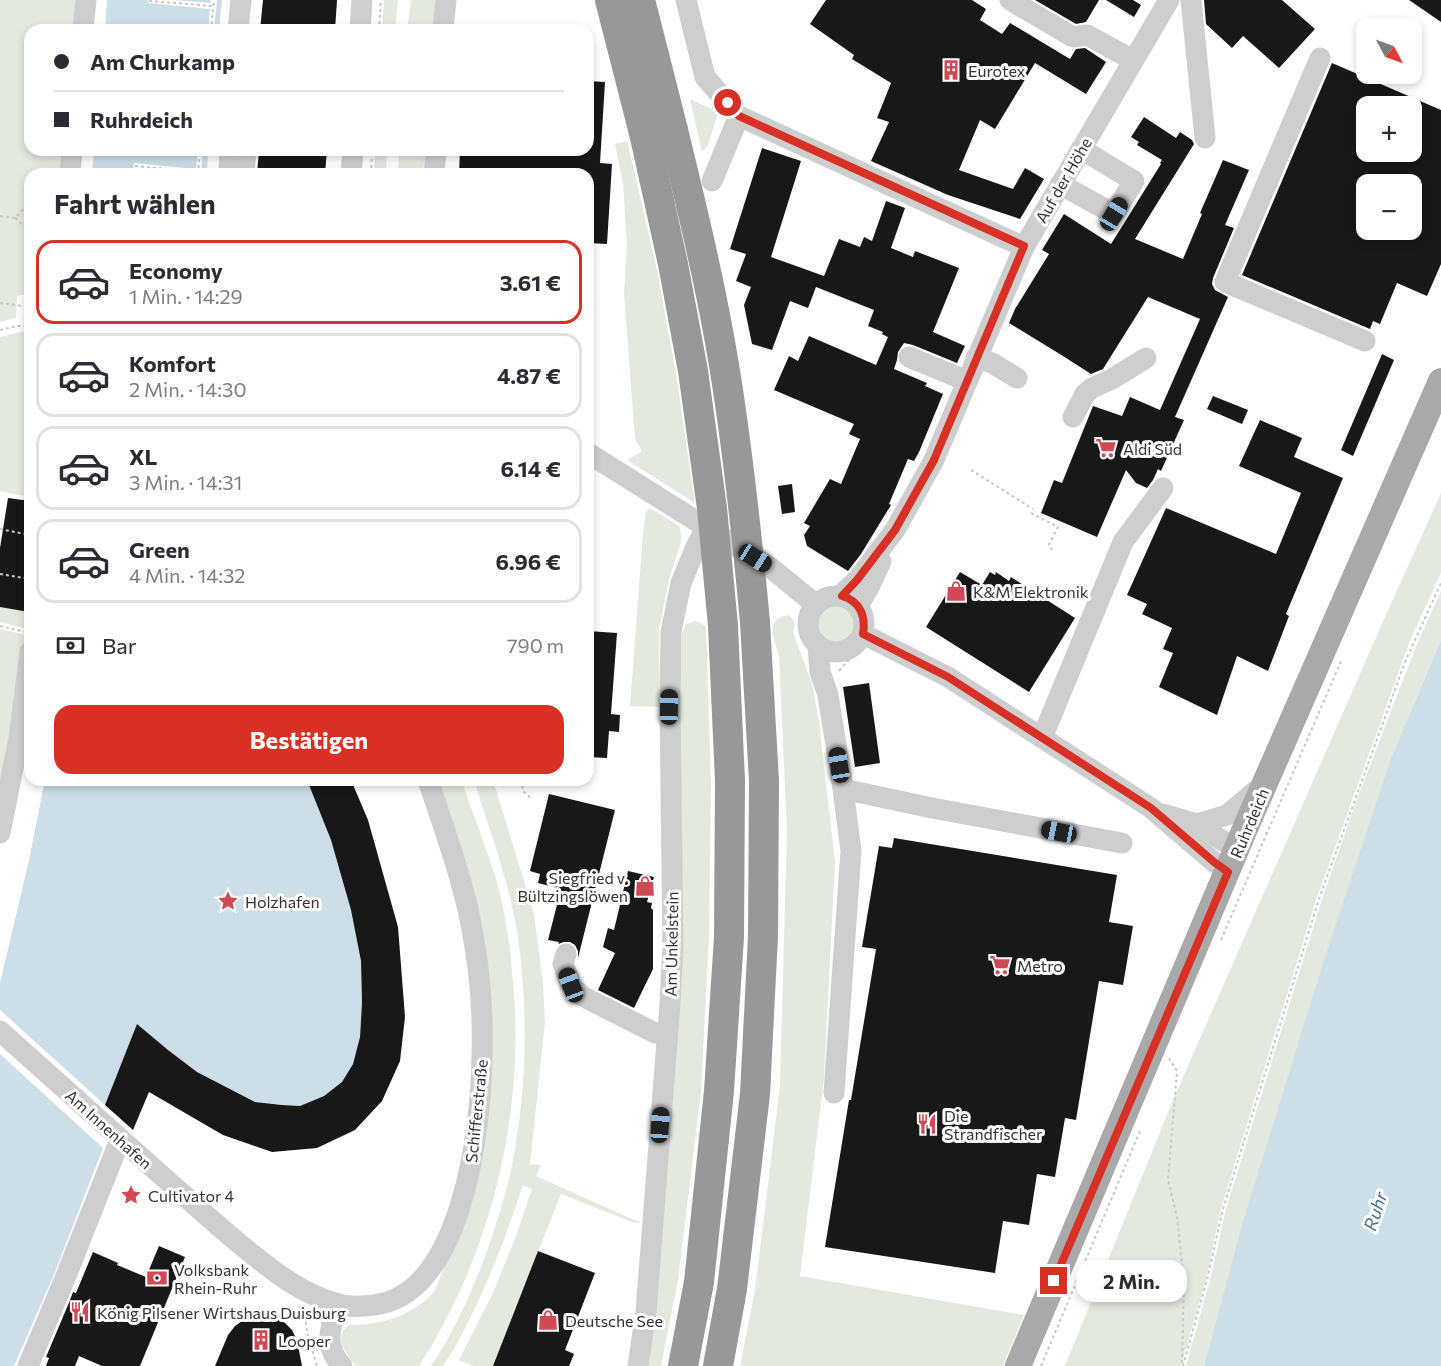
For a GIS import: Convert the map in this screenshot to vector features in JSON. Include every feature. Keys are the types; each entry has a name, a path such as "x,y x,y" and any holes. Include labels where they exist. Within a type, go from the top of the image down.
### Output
{"highway":[{"path":"610,0 703,254 724,364 744,507 755,622 764,781 763,936 755,1094 732,1288 718,1366"},
{"path":"640,0 659,133 673,264 693,371 712,508 723,626 730,781 729,937 718,1103 699,1282 683,1366"}],"main road":[{"name":"Ruhrdeich","path":"1018,1366 1266,782 1441,381"}],"street":[{"path":"84,24 86,0"},
{"path":"239,24 241,0"},
{"path":"360,24 362,0"},
{"path":"444,24 446,0"},
{"path":"686,0 705,77 739,116 1024,246"},
{"path":"1010,0 1072,37 1087,35 1133,60"},
{"name":"Auf der Höhe","path":"850,601 857,580 895,530 934,460 1024,246 1169,0"},
{"path":"1191,0 1205,138"},
{"path":"1320,58 1225,282 1365,341"},
{"path":"712,181 739,116"},
{"path":"1060,184 1114,214 1134,181 1081,149"},
{"path":"909,357 967,381"},
{"path":"976,358 992,363 1017,378"},
{"path":"1073,417 1085,394 1092,388 1112,379 1146,358"},
{"path":"594,457 771,568 815,604"},
{"path":"1042,738 1123,542 1163,488"},
{"name":"Am Unkelstein","path":"638,1366 646,1312 673,947 669,707 671,632 681,583 706,528"},
{"path":"827,596 850,601 863,614 864,624 863,634 853,646 846,651 828,649 812,639 807,621 815,604 827,596"},
{"path":"863,634 948,677 1157,812 1214,862 1233,861"},
{"path":"828,649 820,672 828,694 851,851 834,1093"},
{"path":"0,833 19,738 24,699"},
{"path":"1197,824 1227,815 1266,782"},
{"name":"Schifferstraße","path":"338,1304 356,1307 380,1304 392,1301 414,1287 431,1268 446,1244 468,1178 476,1132 482,1058 481,996 476,947 464,893 430,786"},
{"path":"843,789 1122,843"},
{"path":"1157,812 1197,824 1233,861"},
{"path":"566,954 563,964 571,985 582,996 655,1033 667,1035"},
{"name":"Am Innenhafen","path":"0,1031 121,1141 268,1268 299,1287 338,1304"},
{"path":"28,1366 121,1141"},
{"path":"338,1304 331,1328 330,1344 333,1355 342,1366"}],"path":[{"path":"212,24 214,0"},
{"path":"379,24 381,0"},
{"path":"149,1 213,6"},
{"path":"135,166 153,168"},
{"path":"15,218 24,208"},
{"path":"0,216 15,218 24,225"},
{"path":"0,303 24,306"},
{"path":"0,330 24,326"},
{"path":"971,470 1033,509"},
{"path":"1031,513 1058,527 1049,544 1052,550"},
{"path":"0,529 24,534"},
{"path":"0,574 24,578"},
{"path":"1182,1366 1207,1280 1223,1209 1319,899 1405,662 1441,583"},
{"path":"0,626 24,632"},
{"path":"522,786 524,792 532,799"},
{"path":"1152,1049 1169,1059 1177,1071 1167,1180 1177,1217 1184,1283 1182,1366"},
{"path":"1041,1366 1144,1122"}],"shaded area":[{"path":"0,0 81,0 79,24 24,24 24,156 68,156 66,168 24,168 24,294 17,296 16,318 0,322"},
{"path":"384,0 398,0 396,24 382,24"},
{"path":"411,0 436,0 434,24 408,24"},
{"path":"690,99 718,112 708,146 702,152"},
{"path":"627,141 656,265 676,373 695,503 627,460 642,451 635,439 624,294 627,245 623,184 615,144"},
{"path":"375,156 387,156 386,168 374,168"},
{"path":"399,156 424,156 424,168 398,168"},
{"path":"24,331 24,496 0,491 0,337"},
{"path":"1441,493 1441,573 1411,638 1316,900 1221,1209 1206,1280 1181,1366 1065,1366 1173,1100"},
{"path":"649,509 679,526 681,533 681,542 669,579 659,630 660,707 630,706 643,533 646,512"},
{"path":"1441,591 1441,640 1390,760 1325,956 1243,1220 1204,1366 1186,1366 1210,1280 1226,1209 1322,899 1357,799 1417,644"},
{"path":"836,605 849,611 855,624 849,637 836,643 823,637 817,624 823,611"},
{"path":"0,607 24,610 24,628 0,622"},
{"path":"789,615 795,622 793,632 813,687 835,861 824,1078 800,1276 1024,1315 1003,1366 740,1366 755,1290 780,1086 787,831 779,656 773,630 776,620"},
{"path":"696,621 706,626 711,784 709,937 701,1092 678,1280 661,1366 645,1366 682,633 686,624"},
{"path":"0,629 24,634 24,653 0,795"},
{"path":"436,786 463,786 496,878 501,900 510,950 515,1023 514,1075 509,1126 499,1177 485,1227 467,1275 445,1322 419,1366 355,1366 341,1341 341,1335 349,1325 385,1321 396,1317 416,1307 435,1291 460,1226 489,1058"},
{"path":"476,786 495,786 534,914 543,983 545,1023 530,1164 541,1165 536,1176 641,1223 632,1222 561,1194 493,1366 473,1366 459,1360 492,1295 516,1236 532,1189 523,1185 497,1257 463,1331 443,1366 431,1366 448,1339 481,1266 505,1195 518,1133 525,1021 518,938 505,878"}],"water":[{"path":"107,0 222,0 220,24 105,24"},
{"path":"94,156 208,156 207,168 92,168"},
{"name":"Ruhr","path":"1441,640 1441,1366 1204,1366 1243,1220 1325,956 1390,760"},
{"path":"44,786 309,786 331,840 351,910 361,961 360,1037 353,1064 342,1082 324,1096 300,1106 255,1102 197,1072 137,1025 105,1105 0,1010 0,983"},
{"path":"0,1054 103,1148 55,1272 14,1366 0,1366"}],"pier":[{"path":"148,0 210,3 211,0 217,0 215,24 209,24 210,9 148,3"},
{"path":"197,156 202,156 202,168 196,168"},
{"path":"134,163 186,168 133,168"}],"building":[{"path":"263,0 337,0 335,24 261,24"},
{"path":"826,0 972,0 986,9 980,20 1002,34 1010,23 1070,59 1076,49 1085,48 1106,62 1086,94 1035,63 995,129 980,120 959,170 1013,189 1025,168 1044,179 1020,219 948,195 871,161 889,122 877,118 891,83 852,59 854,55 810,24"},
{"path":"1035,0 1099,0 1086,22 1076,24"},
{"path":"1106,0 1133,0 1141,5 1134,17"},
{"path":"1204,0 1282,0 1315,29 1279,68 1243,36 1232,48 1206,24"},
{"path":"1409,0 1441,0 1441,22"},
{"path":"1332,63 1356,73 1356,84 1381,84 1409,96 1356,96 1356,162 1422,162 1422,102 1441,110 1441,264 1427,296 1397,283 1380,324 1373,321 1370,329 1242,275"},
{"path":"594,81 605,82 600,163 612,164 607,244 594,243 594,168 459,168 460,156 594,156"},
{"path":"1144,117 1176,138 1180,132 1194,144 1135,239 1183,259 1223,160 1249,170 1225,225 1234,228 1212,284 1215,290 1228,297 1175,417 1184,420 1161,471 1158,469 1147,488 1136,483 1126,470 1097,537 1041,513 1054,480 1062,483 1093,406 1122,416 1130,397 1160,410 1200,319 1148,297 1103,369 1091,374 1009,323 1015,309 1049,254 1042,250 1064,214 1111,244 1161,164 1162,160 1137,145 1139,142 1131,137"},
{"path":"762,148 801,161 771,257 824,276 839,239 860,247 864,237 872,241 886,201 905,208 891,248 913,257 915,251 959,268 933,332 965,346 957,363 904,343 898,352 894,369 927,383 925,386 943,394 919,452 914,461 908,459 889,504 891,505 848,571 807,546 804,535 810,526 804,523 830,479 841,484 860,439 849,434 854,424 774,390 789,356 798,361 809,336 876,365 888,337 882,334 883,332 868,326 874,310 816,287 808,308 790,301 772,350 752,344 744,305 751,287 736,281 746,254 730,249"},
{"path":"258,156 326,156 326,168 258,168"},
{"path":"1382,354 1394,360 1353,456 1341,450"},
{"path":"1213,396 1248,410 1242,424 1207,409"},
{"path":"1260,420 1302,438 1294,457 1343,478 1286,614 1289,616 1268,671 1237,656 1217,715 1159,687 1173,653 1163,649 1172,628 1142,614 1147,604 1127,595 1166,508 1276,554 1301,493 1239,466"},
{"path":"792,484 795,512 782,514 778,486"},
{"path":"8,498 24,500 24,611 0,607 0,548"},
{"path":"960,572 982,585 990,572 995,575 996,572 1009,581 1011,577 1075,618 1029,692 926,627"},
{"path":"594,631 617,633 611,714 620,715 619,732 609,731 607,758 594,757"},
{"path":"869,683 880,763 855,767 843,687"},
{"path":"309,786 354,786 368,820 398,927 405,1017 400,1061 382,1101 355,1130 317,1148 272,1152 223,1135 149,1092 133,1130 105,1105 137,1024 197,1072 255,1102 300,1106 324,1096 342,1082 353,1064 360,1037 361,961 351,910 331,840"},
{"path":"549,794 615,810 578,958 575,945 570,942 558,944 559,942 548,940 561,889 538,883 540,874 530,871"},
{"name":"Metro","path":"894,838 1117,875 1109,922 1133,926 1123,985 1099,981 1076,1120 1065,1118 1055,1177 1037,1174 1029,1225 1003,1221 995,1273 825,1247 876,949 862,947 879,846 892,848"},
{"path":"628,871 654,877 647,902 652,903 653,910 653,969 634,1008 598,990 615,953 603,947 608,928 614,930"},
{"path":"159,1246 185,1257 140,1366 102,1366 79,1356 75,1366 46,1366 49,1358 46,1357 73,1292 76,1293 93,1252 146,1277"},
{"path":"538,1251 595,1273 565,1350 574,1354 569,1366 493,1366"},
{"name":"Looper","path":"260,1315 278,1318 292,1330 297,1340 302,1366 215,1366 228,1335 235,1326 248,1317"}],"place":[{"name":"Eurotex","path":"951,70"},
{"name":"Aldi Süd","path":"1106,448"},
{"name":"K&M Elektronik","path":"956,591"},
{"name":"Siegfried v. Bültzingslöwen","path":"645,886"},
{"name":"Holzhafen","path":"228,901"},
{"name":"Metro","path":"1000,965"},
{"name":"Die Strandfischer","path":"927,1124"},
{"name":"Cultivator 4","path":"131,1195"},
{"name":"Volksbank Rhein-Ruhr","path":"157,1278"},
{"name":"König Pilsener Wirtshaus Duisburg","path":"80,1312"},
{"name":"Deutsche See","path":"548,1320"},
{"name":"Looper","path":"261,1340"}],"route":[{"path":"728,103 739,116 1024,246 934,460 895,530 842,596 854,601 863,614 863,634 948,677 1151,808 1228,872 1054,1281"}]}
